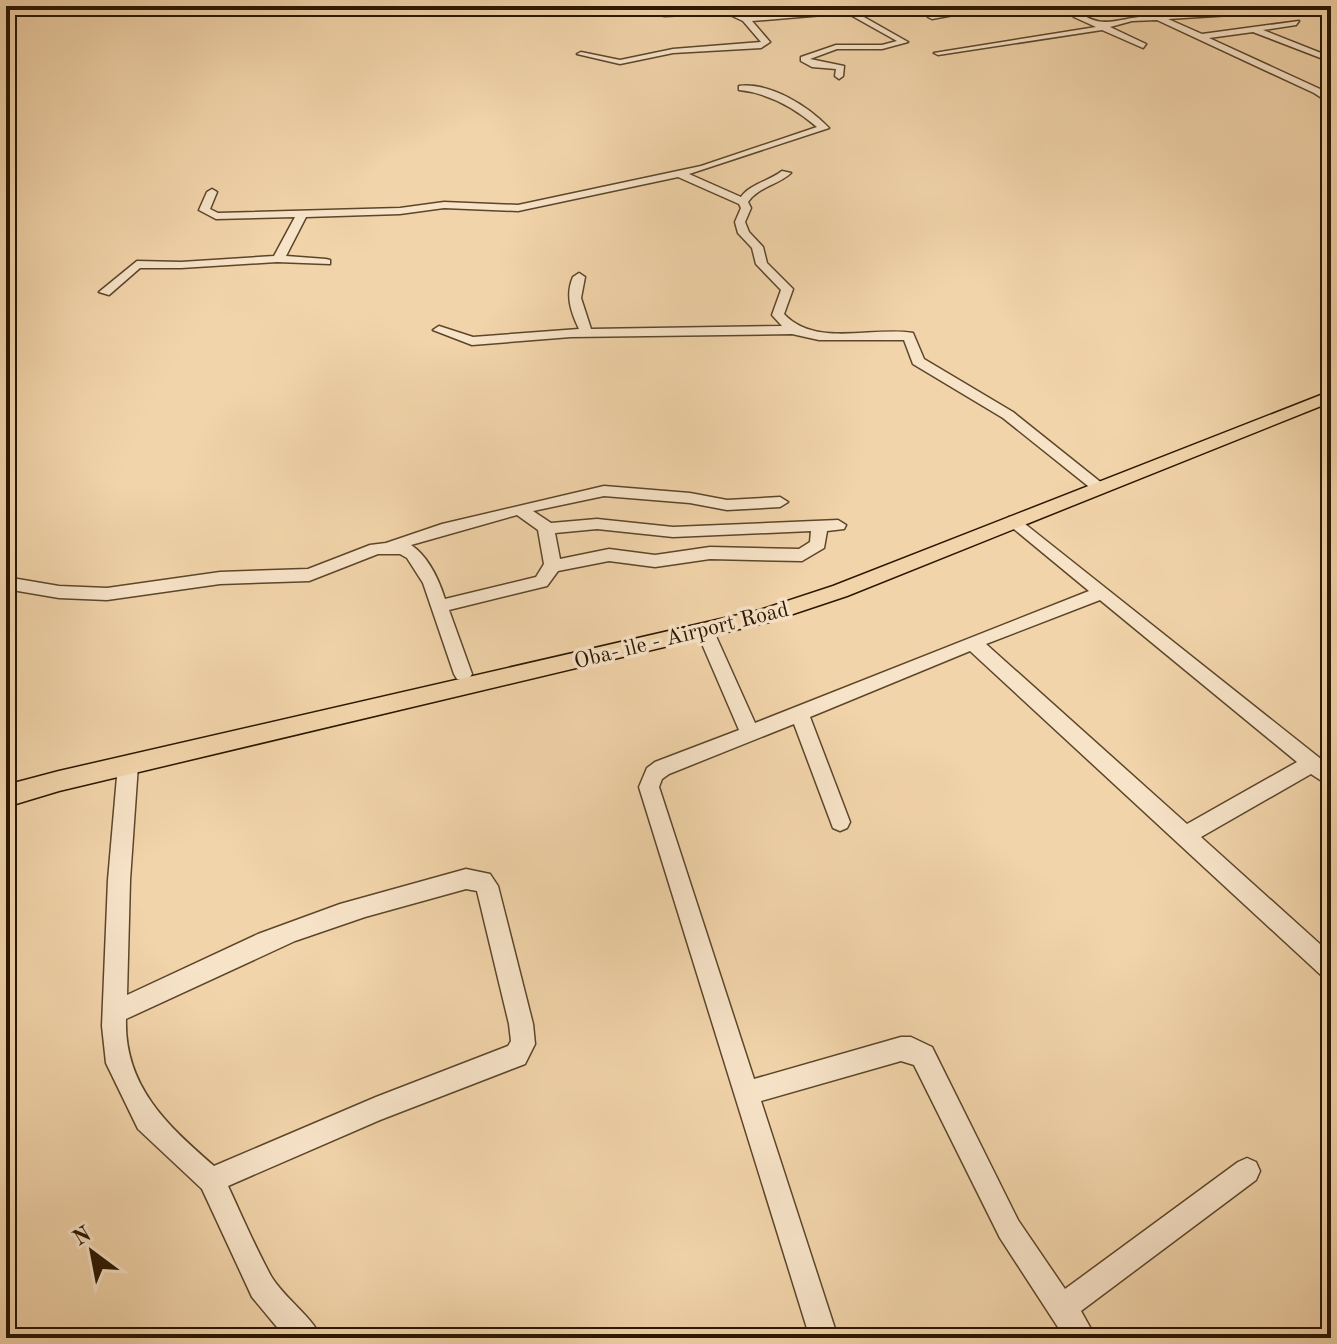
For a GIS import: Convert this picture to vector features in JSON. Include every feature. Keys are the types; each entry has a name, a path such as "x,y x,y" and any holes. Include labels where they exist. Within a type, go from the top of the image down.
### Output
{"main road":[{"name":"Oba- ile - Airport Road","path":"6,782 61,766 224,735 762,617 840,591 1015,521 1093,483 1331,384"},
{"name":"Oba- ile - Airport Road","path":"6,796 128,765 224,735 782,596 1331,396"}],"street":[{"path":"581,54 620,62 673,51 709,52 761,46 766,42 746,19 727,11 665,14 605,6"},
{"path":"746,19 897,6"},
{"path":"932,17 967,10 972,6"},
{"path":"1067,6 1077,15 1143,46"},
{"path":"1134,6 1154,18 1326,94 1331,101"},
{"path":"1195,6 1207,15"},
{"path":"839,76 839,67 808,63 804,59 836,47 882,47 904,42 850,12"},
{"path":"938,53 1106,27 1106,24 1116,21 1207,15 1331,16"},
{"path":"1200,37 1331,16"},
{"path":"1256,30 1331,60"},
{"path":"1306,49 1331,45"},
{"path":"212,192 204,210 207,214 400,211 444,205 518,208 743,157 824,128 804,111 757,88 742,88"},
{"path":"678,173 743,202 746,208 741,229 757,247 762,264 787,289 778,315 792,330"},
{"path":"743,202 751,190 771,184 786,173"},
{"path":"277,259 285,251 290,234 303,212"},
{"path":"105,292 137,264 277,259 326,262"},
{"path":"579,277 573,291 576,310 587,333"},
{"path":"439,330 455,337 481,341 587,333 792,330 819,336 909,336 918,361 1008,415 1093,483"},
{"path":"6,583 72,593 107,594 220,578 309,575 376,549 442,529 604,491 690,498 727,505 780,502"},
{"path":"521,510 545,527 597,524 673,532 838,525"},
{"path":"1015,521 1331,779"},
{"path":"553,566 609,555 655,561 710,553 802,555 818,544 819,525"},
{"path":"441,606 541,582 553,566 545,527"},
{"path":"392,546 413,554 431,582 463,674"},
{"path":"824,1338 649,787 654,774 662,768 1103,592"},
{"path":"705,630 751,735"},
{"path":"973,643 1331,969"},
{"path":"800,715 840,822"},
{"path":"1185,836 1312,763"},
{"path":"128,765 119,880 115,1011 118,1063 132,1094 160,1135 211,1180 262,1287 289,1322 307,1338"},
{"path":"115,1011 154,996 268,941 353,909 466,879 482,881 487,886 521,1024 523,1044 516,1055 376,1109 211,1180"},
{"path":"748,1093 901,1049 911,1049 923,1056 1009,1229 1082,1338"},
{"path":"1061,1309 1247,1171"}]}
